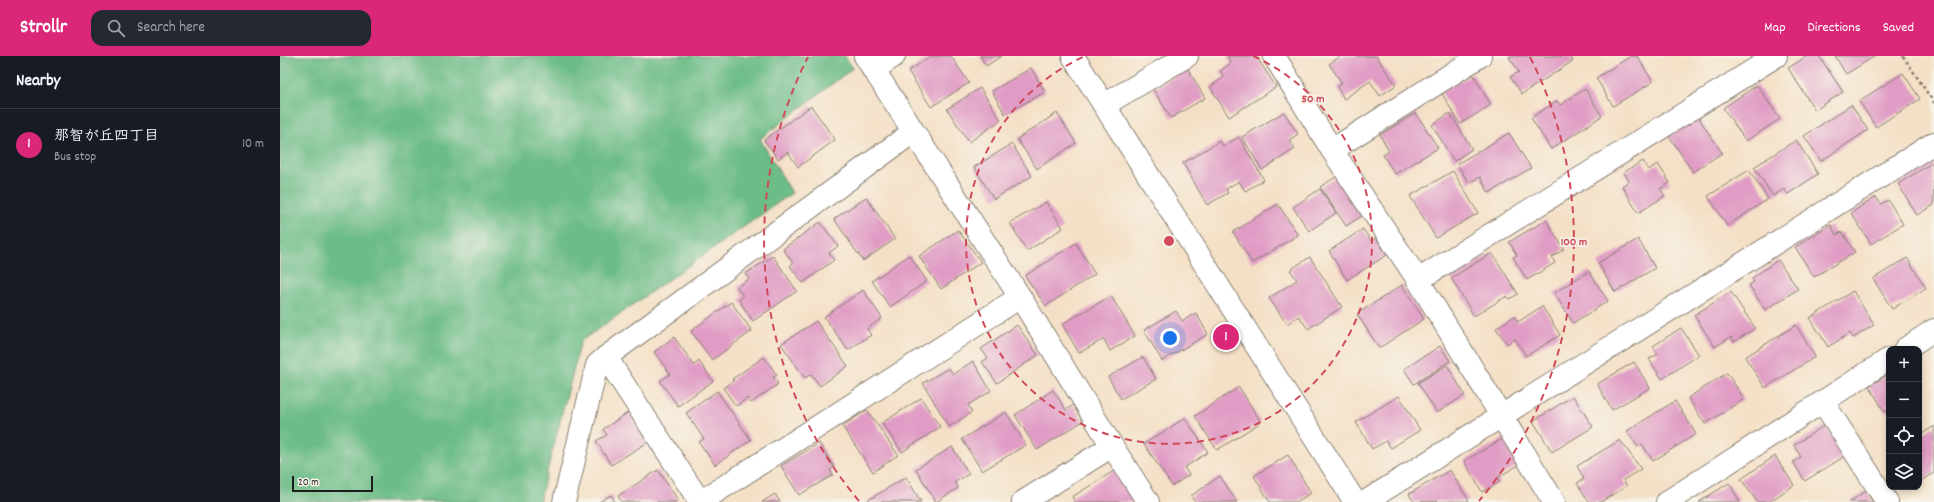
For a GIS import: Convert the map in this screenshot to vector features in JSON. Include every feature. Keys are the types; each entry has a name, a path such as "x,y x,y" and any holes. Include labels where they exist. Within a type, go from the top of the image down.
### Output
{"street":[{"path":"894,56 869,63 1020,297 1148,502"},
{"path":"1073,56 1355,502"},
{"path":"1104,105 1187,56"},
{"path":"1274,56 1332,150 1418,280 1554,502"},
{"path":"1332,150 1480,56"},
{"path":"1418,280 1776,56"},
{"path":"564,502 597,365 913,132"},
{"path":"1365,502 1934,143"},
{"path":"606,357 700,502 1020,297"},
{"path":"1910,346 1934,330"},
{"path":"1667,502 1886,361"},
{"path":"1823,402 1887,502"},
{"path":"1023,502 1112,446"}],"path":[{"path":"1903,56 1934,103"}],"green space":[{"path":"280,56 845,56 853,68 760,139 792,193 581,341 539,502 280,502"}],"building":[{"path":"932,56 951,56 969,83 931,107 908,71"},
{"path":"980,56 1002,56 986,66"},
{"path":"1227,56 1256,56 1276,87 1229,117 1210,87 1224,77 1220,71 1231,63"},
{"path":"1341,56 1376,56 1396,85 1380,96 1370,81 1344,99 1337,87 1342,83 1329,64"},
{"path":"1570,56 1573,61 1522,94 1510,77 1519,72 1509,57"},
{"path":"1631,56 1637,56 1653,82 1613,106 1596,78"},
{"path":"1807,56 1819,56 1843,92 1815,110 1788,68"},
{"path":"1835,56 1875,56 1846,74"},
{"path":"1031,68 1045,92 1005,114 992,91"},
{"path":"1188,69 1205,98 1171,118 1153,89"},
{"path":"1903,73 1920,99 1876,127 1859,101"},
{"path":"1473,74 1491,105 1460,124 1441,92"},
{"path":"1757,85 1780,119 1746,141 1723,108"},
{"path":"980,88 1001,120 969,142 947,109"},
{"path":"1585,89 1602,116 1551,149 1531,118 1557,101 1560,105"},
{"path":"1851,105 1868,130 1821,161 1804,136"},
{"path":"811,106 835,140 798,167 788,152 778,159 764,140"},
{"path":"1284,112 1298,134 1289,140 1295,149 1262,170 1242,137"},
{"path":"1057,113 1076,143 1037,169 1017,139"},
{"path":"1416,113 1438,148 1395,174 1383,155 1389,151 1380,135"},
{"path":"1450,113 1472,149 1454,161 1432,125"},
{"path":"1698,117 1722,153 1693,172 1669,136"},
{"path":"1509,133 1531,168 1489,193 1480,177 1469,183 1457,164"},
{"path":"1239,137 1264,180 1245,191 1239,181 1226,189 1228,193 1207,205 1183,163 1220,141 1223,146"},
{"path":"1796,140 1818,174 1788,194 1784,189 1773,196 1754,167"},
{"path":"1012,144 1032,176 994,199 974,167"},
{"path":"1643,161 1648,170 1658,164 1670,183 1660,189 1665,196 1638,213 1622,186 1629,181 1624,172"},
{"path":"1933,162 1934,205 1917,215 1898,184"},
{"path":"1749,170 1768,199 1727,226 1708,196"},
{"path":"1453,171 1478,213 1436,238 1410,196"},
{"path":"1339,175 1352,196 1350,198 1362,216 1346,226 1320,187"},
{"path":"1320,189 1336,213 1309,231 1293,207"},
{"path":"866,197 895,239 863,261 834,219"},
{"path":"1876,197 1881,204 1888,200 1903,224 1871,244 1851,213"},
{"path":"1046,202 1063,228 1027,251 1010,223"},
{"path":"1278,204 1298,235 1252,263 1233,232"},
{"path":"1546,220 1564,249 1552,257 1555,263 1527,280 1513,257 1517,255 1509,242"},
{"path":"820,222 838,246 829,253 834,260 803,283 790,266 793,263 783,249"},
{"path":"1831,225 1836,235 1842,232 1855,252 1814,277 1795,247"},
{"path":"1363,229 1371,241 1376,238 1387,255 1347,280 1329,251"},
{"path":"958,230 981,262 941,289 919,256"},
{"path":"1638,239 1655,268 1615,292 1598,263"},
{"path":"1076,243 1095,274 1046,306 1025,276"},
{"path":"1492,253 1518,294 1509,299 1507,296 1474,316 1451,278"},
{"path":"909,255 927,281 890,307 872,281"},
{"path":"773,256 797,291 753,321 739,300 743,296 737,287 749,279 745,274"},
{"path":"1310,257 1342,307 1308,329 1299,316 1287,324 1269,298 1297,280 1290,270"},
{"path":"1907,258 1926,288 1892,309 1873,279"},
{"path":"1778,260 1798,289 1765,310 1749,285 1754,282 1752,278"},
{"path":"1589,271 1608,301 1573,323 1554,293"},
{"path":"1402,285 1424,319 1379,348 1357,314"},
{"path":"863,290 882,318 867,329 871,335 848,350 824,317"},
{"path":"1853,291 1874,325 1853,338 1850,333 1828,347 1810,318"},
{"path":"1731,292 1755,328 1734,342 1731,337 1715,347 1694,315"},
{"path":"1111,296 1135,336 1110,351 1104,339 1079,353 1062,324"},
{"path":"731,302 752,331 712,360 691,331"},
{"path":"1542,306 1560,335 1526,356 1515,339 1507,344 1496,328 1514,316 1518,322"},
{"path":"1176,311 1182,321 1196,313 1208,334 1162,361 1144,330"},
{"path":"816,321 848,366 820,386 811,374 805,378 781,344"},
{"path":"1017,325 1038,355 997,383 982,362 988,358 981,349"},
{"path":"1796,325 1815,357 1765,388 1745,357"},
{"path":"1681,328 1699,355 1662,379 1649,359 1658,354 1653,346"},
{"path":"674,337 694,365 699,361 713,381 678,406 660,381 670,374 654,352"},
{"path":"1440,346 1450,361 1414,384 1404,369"},
{"path":"764,357 777,375 773,377 778,384 751,403 748,398 736,406 723,388 734,380 732,379"},
{"path":"1143,357 1156,379 1121,399 1108,377"},
{"path":"973,361 991,391 968,405 972,412 949,427 923,383 949,368 953,374"},
{"path":"1634,362 1650,388 1612,410 1597,384"},
{"path":"1447,365 1465,395 1437,413 1418,383"},
{"path":"1727,373 1744,399 1705,424 1688,398"},
{"path":"1886,376 1886,412 1885,412 1869,386"},
{"path":"1239,387 1261,422 1217,450 1195,416"},
{"path":"1053,390 1066,410 1073,405 1083,421 1037,450 1015,415"},
{"path":"717,391 751,440 715,465 699,442 704,439 686,413"},
{"path":"1399,396 1420,430 1391,448 1386,441 1372,449 1356,422"},
{"path":"1573,396 1593,427 1552,452 1533,421"},
{"path":"921,398 940,427 902,452 882,423"},
{"path":"1675,401 1696,434 1653,461 1642,444 1638,447 1627,431"},
{"path":"867,410 898,455 873,472 842,426"},
{"path":"629,412 648,442 611,465 596,441 607,435 603,429"},
{"path":"1006,412 1026,445 982,471 962,439"},
{"path":"1185,418 1208,452 1184,468 1189,475 1172,486 1144,444"},
{"path":"1825,425 1845,456 1805,481 1793,462 1801,457 1794,445"},
{"path":"1934,426 1934,473 1922,480 1922,454 1922,434"},
{"path":"1504,438 1519,465 1498,477 1500,482 1482,492 1464,461"},
{"path":"1620,440 1641,469 1623,480 1627,486 1601,502 1589,502 1577,483 1584,479 1577,466"},
{"path":"819,443 834,467 830,470 833,475 799,495 781,466"},
{"path":"952,447 969,474 955,482 958,488 936,502 916,469"},
{"path":"1288,455 1311,493 1296,502 1270,502 1254,476"},
{"path":"1775,456 1794,485 1769,502 1757,502 1741,479"},
{"path":"1117,469 1136,500 1132,502 1075,502 1072,497"},
{"path":"658,470 678,500 675,502 622,502 618,496"},
{"path":"1450,470 1469,501 1414,502 1409,494"},
{"path":"1220,476 1237,502 1195,502 1191,496"},
{"path":"906,477 921,502 865,502"},
{"path":"1729,483 1740,502 1699,502"},
{"path":"1866,491 1873,502 1849,502"},
{"path":"775,494 780,502 762,502"},
{"path":"611,495 615,502 599,502"}],"place":[{"name":"那智が丘四丁目","path":"1226,337"}]}
